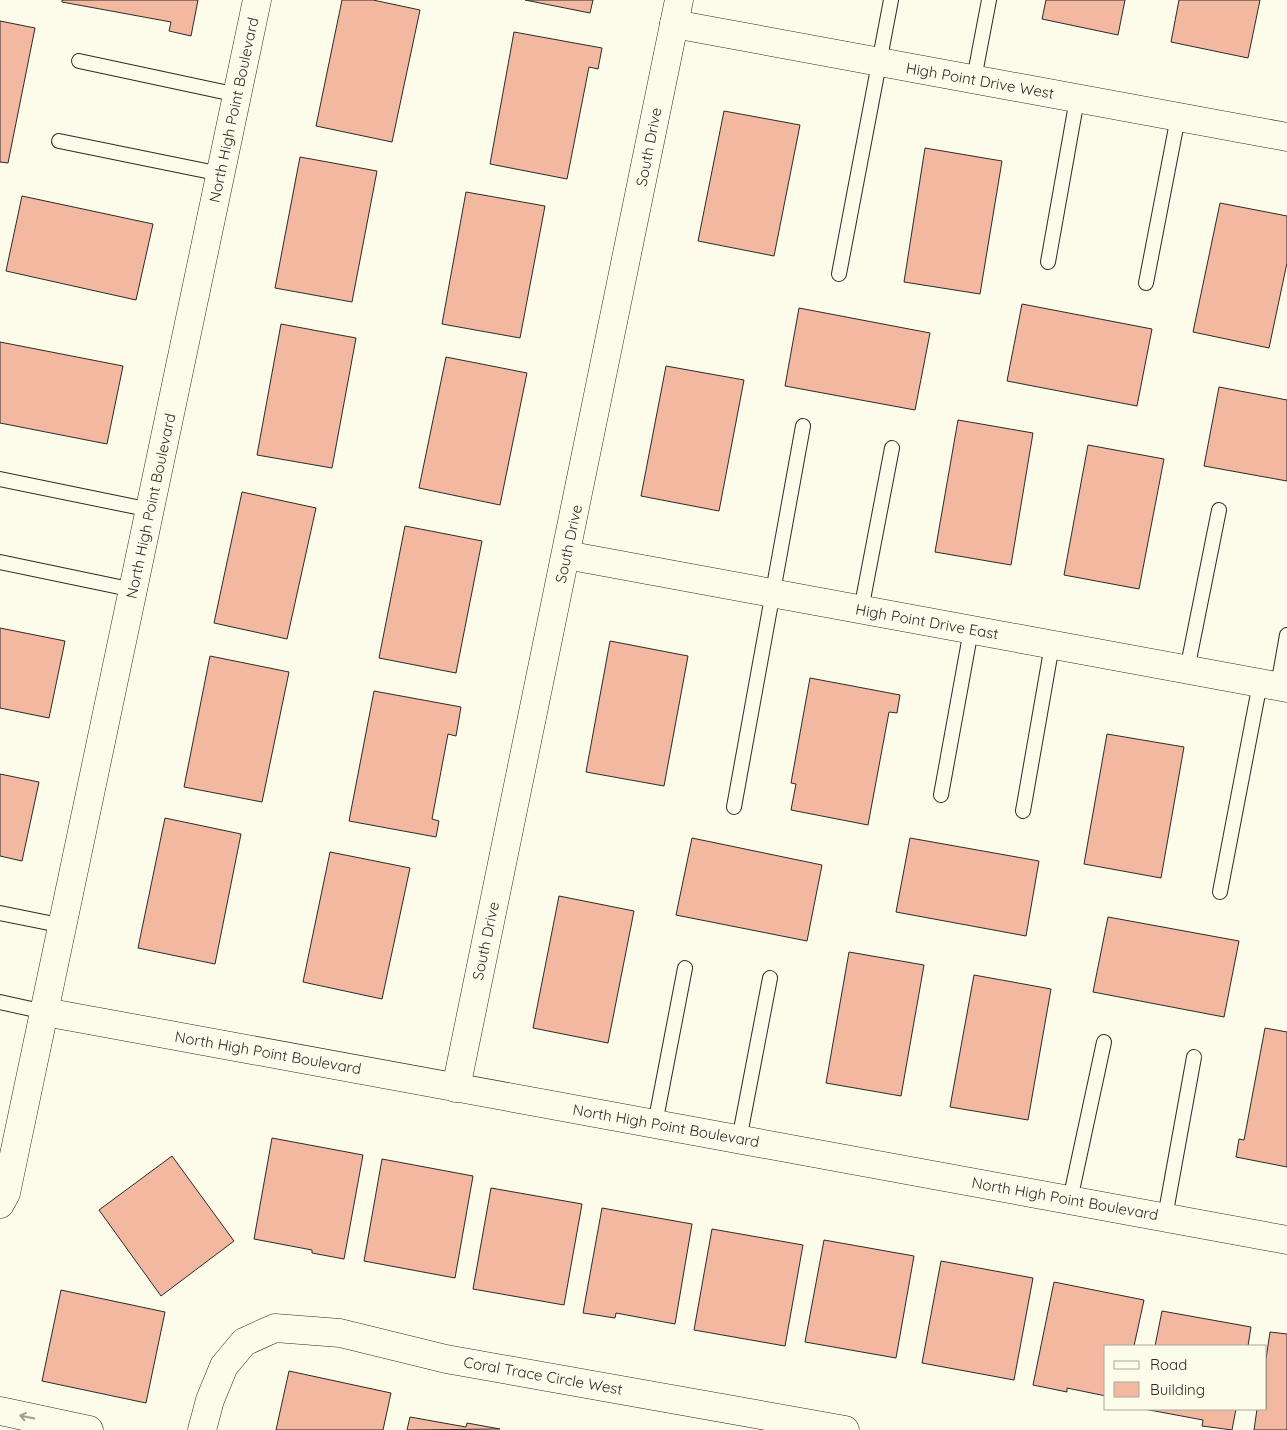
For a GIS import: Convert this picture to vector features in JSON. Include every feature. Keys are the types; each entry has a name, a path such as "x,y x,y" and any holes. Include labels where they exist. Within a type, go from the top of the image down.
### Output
{"street":[{"name":"North High Point Boulevard","path":"0,1204 6,1193 46,1012 258,0"},
{"name":"High Point Drive West","path":"676,12 880,62 1287,138"},
{"name":"South Drive","path":"456,1088 676,12"},
{"name":"High Point Drive East","path":"566,555 1275,686"},
{"name":"North High Point Boulevard","path":"46,1012 1287,1240"},
{"name":"Coral Trace Circle West","path":"202,1430 210,1400 224,1366 244,1342 275,1328 340,1333 446,1358 845,1430"},
{"path":"0,1411 89,1430"}],"lane":[{"path":"840,274 891,0"},
{"path":"974,79 989,0"},
{"path":"79,61 238,95"},
{"path":"1048,262 1078,98"},
{"path":"1146,283 1178,117"},
{"path":"59,141 221,174"},
{"path":"734,807 803,426"},
{"path":"861,610 892,448"},
{"path":"0,479 151,510"},
{"path":"1187,670 1219,510"},
{"path":"0,562 134,590"},
{"path":"941,795 971,630"},
{"path":"1220,892 1287,635"},
{"path":"1022,810 1052,645"},
{"path":"0,913 64,926"},
{"path":"655,1124 686,968"},
{"path":"739,1140 770,978"},
{"path":"0,1002 46,1012"},
{"path":"1070,1200 1104,1042"},
{"path":"1165,1218 1194,1057"}],"building":[{"path":"62,0 198,0 191,36 169,31 171,22 62,2"},
{"path":"342,0 373,0 420,10 392,142 316,126"},
{"path":"525,0 593,0 590,13"},
{"path":"1046,0 1125,0 1118,35 1042,19"},
{"path":"1179,0 1260,0 1248,58 1171,42"},
{"path":"0,21 35,28 8,163 0,162"},
{"path":"514,32 602,48 598,69 589,67 567,179 490,164"},
{"path":"724,111 800,125 774,256 698,241"},
{"path":"925,148 1002,161 980,294 904,282"},
{"path":"300,157 377,171 352,302 275,288"},
{"path":"466,192 545,206 520,338 442,324"},
{"path":"22,196 153,224 136,300 6,271"},
{"path":"1220,203 1287,216 1287,263 1269,348 1193,332"},
{"path":"1022,304 1152,329 1137,406 1007,381"},
{"path":"799,308 930,333 915,410 785,386"},
{"path":"281,324 356,338 332,468 257,455"},
{"path":"0,342 123,366 107,444 0,423"},
{"path":"446,357 527,373 500,505 419,488"},
{"path":"666,366 744,380 719,511 641,496"},
{"path":"1219,387 1287,400 1287,481 1204,466"},
{"path":"958,420 1033,433 1011,565 935,552"},
{"path":"1088,445 1164,459 1139,589 1064,575"},
{"path":"242,492 316,508 287,639 214,623"},
{"path":"405,526 482,541 456,673 379,658"},
{"path":"0,628 65,641 49,718 0,708"},
{"path":"610,641 688,656 664,786 586,772"},
{"path":"210,656 289,672 262,802 184,787"},
{"path":"810,678 900,695 897,713 889,712 868,825 791,810 796,784 791,783"},
{"path":"374,691 461,707 456,736 448,734 432,819 439,821 436,837 349,821"},
{"path":"1107,734 1184,747 1161,878 1084,864"},
{"path":"0,774 39,782 22,861 0,856"},
{"path":"165,818 241,834 215,964 138,948"},
{"path":"692,838 822,865 807,941 676,915"},
{"path":"910,838 1039,861 1026,936 896,912"},
{"path":"330,852 410,868 382,999 303,982"},
{"path":"559,896 634,911 608,1043 533,1028"},
{"path":"1108,917 1239,941 1224,1017 1093,992"},
{"path":"849,952 924,965 901,1096 826,1083"},
{"path":"974,975 1051,989 1028,1120 950,1107"},
{"path":"1265,1028 1287,1032 1287,1167 1236,1157 1239,1139 1244,1140"},
{"path":"272,1138 363,1155 344,1259 312,1253 312,1250 254,1239"},
{"path":"172,1156 234,1241 161,1296 99,1210"},
{"path":"382,1159 473,1176 455,1278 364,1261"},
{"path":"491,1188 582,1204 564,1305 473,1289"},
{"path":"602,1208 692,1224 675,1324 616,1313 615,1318 583,1313"},
{"path":"712,1229 803,1245 785,1346 694,1330"},
{"path":"824,1240 914,1256 896,1358 805,1342"},
{"path":"941,1261 1033,1278 1014,1380 922,1363"},
{"path":"1054,1282 1144,1300 1134,1345 1104,1345 1104,1396 1067,1388 1067,1392 1033,1385"},
{"path":"61,1290 165,1312 146,1403 42,1381"},
{"path":"1162,1311 1251,1327 1248,1345 1155,1345"},
{"path":"1270,1332 1287,1334 1287,1430 1254,1430 1257,1410 1267,1410 1267,1352"},
{"path":"289,1371 391,1393 383,1430 276,1430"},
{"path":"1149,1410 1236,1410 1232,1430 1202,1426 1203,1420"},
{"path":"410,1417 466,1427 467,1423 500,1429 407,1430"}]}
